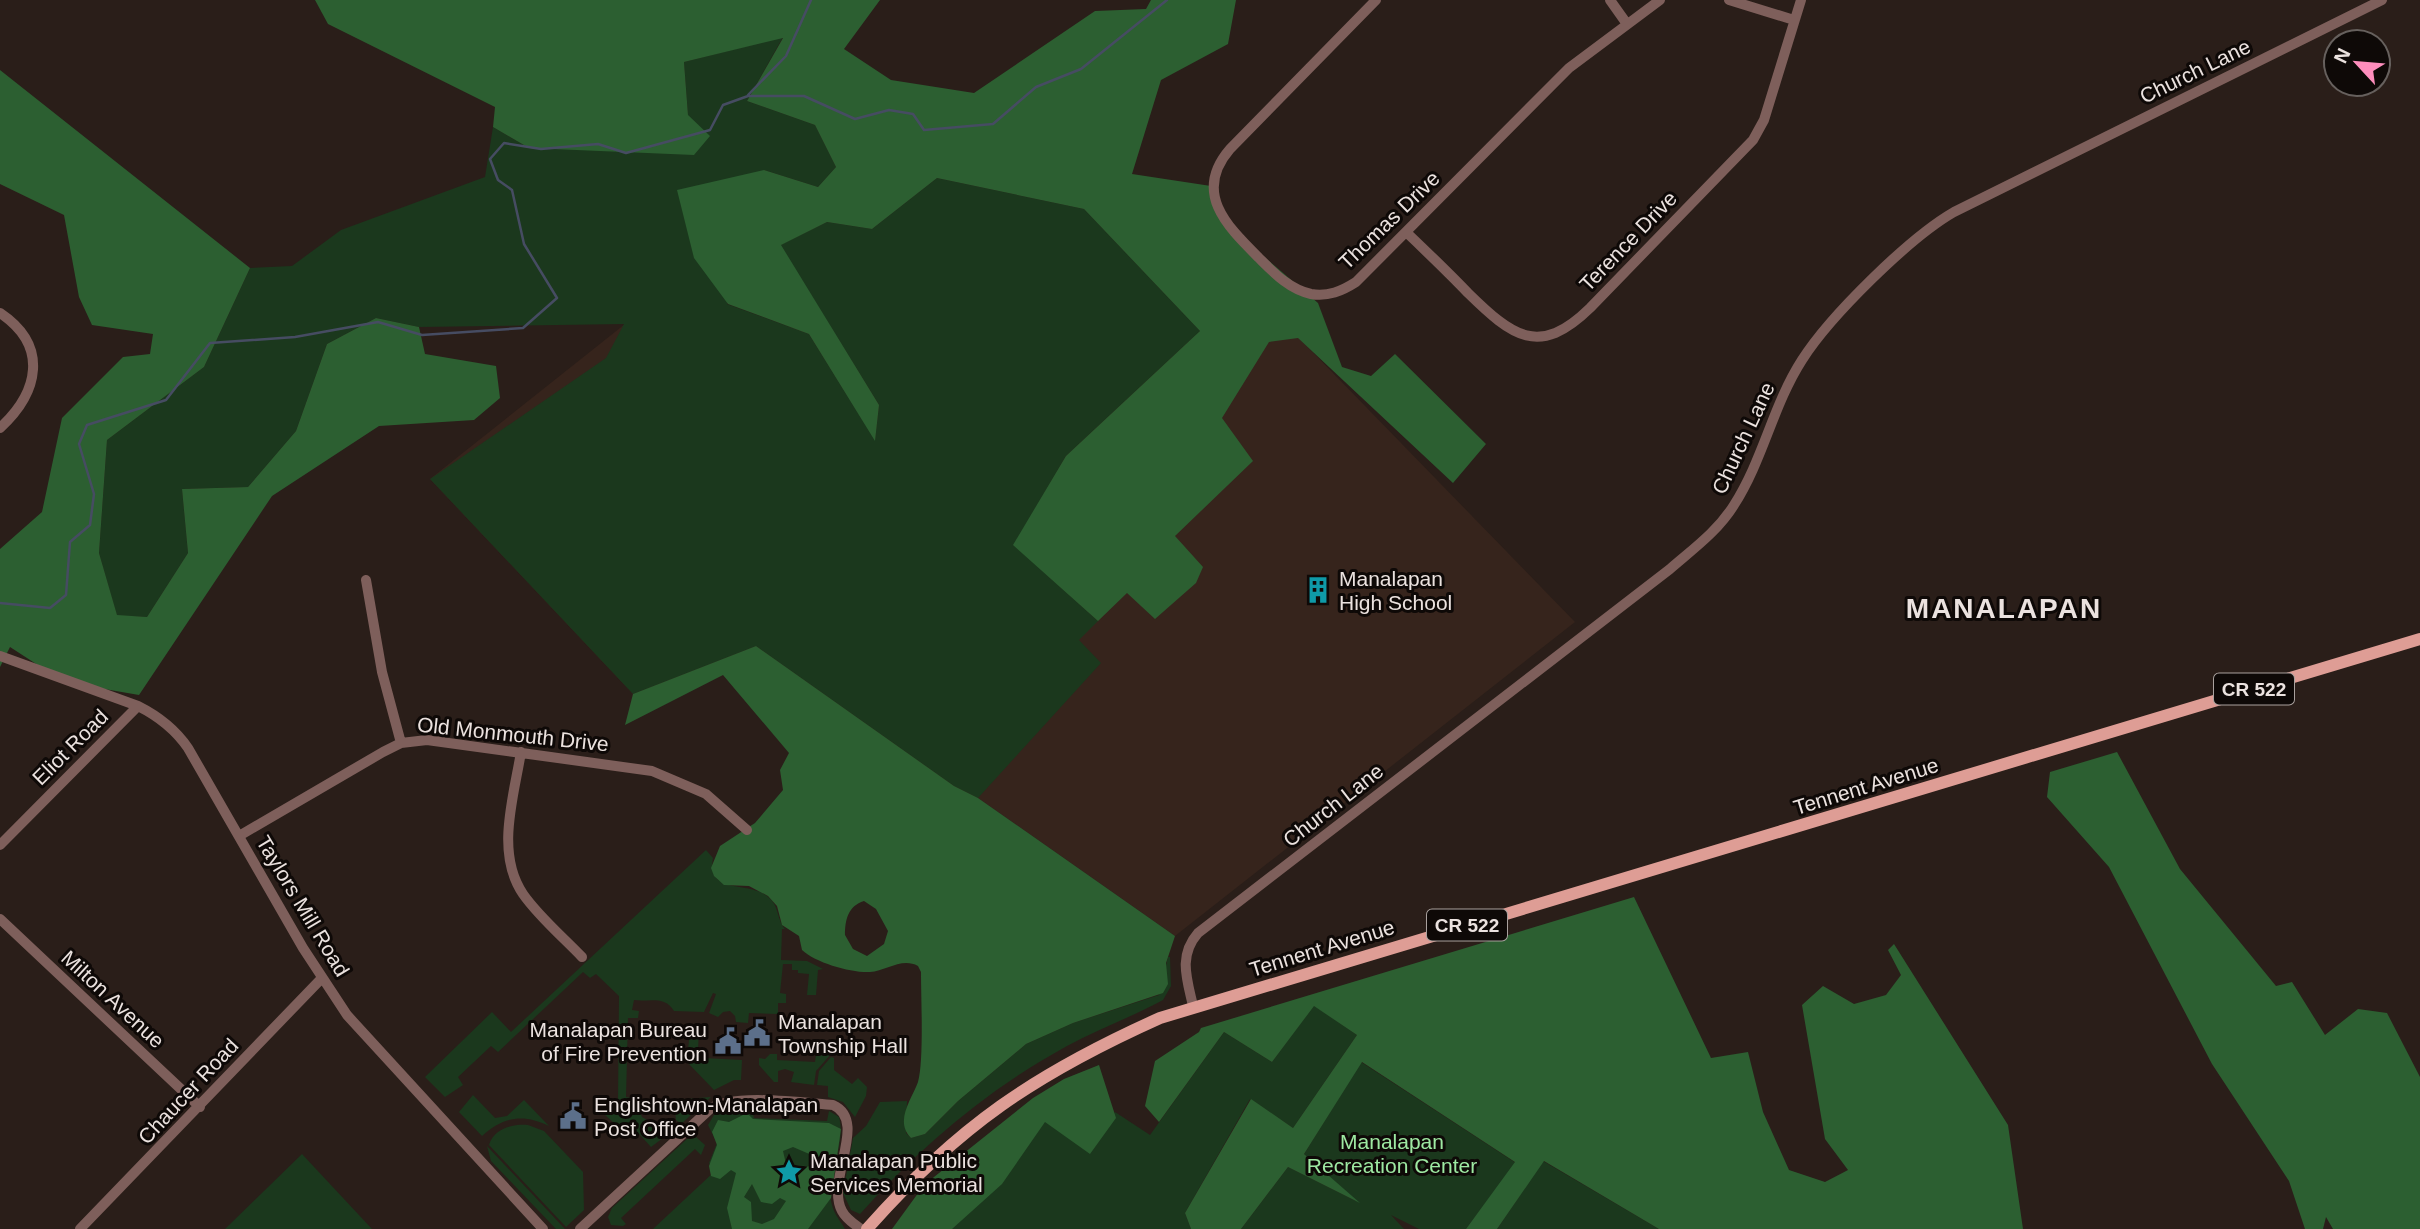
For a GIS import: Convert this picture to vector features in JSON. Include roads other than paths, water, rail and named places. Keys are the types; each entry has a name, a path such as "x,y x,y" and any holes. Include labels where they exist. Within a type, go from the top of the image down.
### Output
{"main road":[{"name":"Tennent Avenue","path":"867,1229 940,1152 1017,1092 1091,1050 1193,1006 2420,639"}],"street":[{"name":"Thomas Drive","path":"1376,0 1226,155 1216,174 1215,201 1226,225 1288,285 1313,294 1333,294 1356,282 1569,68 1660,0"},
{"path":"1610,0 1627,24"},
{"path":"1729,0 1794,20"},
{"name":"Terence Drive","path":"1406,232 1505,328 1535,337 1565,330 1590,308 1753,140 1763,120 1801,0"},
{"name":"Church Lane","path":"1193,1006 1184,965 1188,946 1198,933 1705,539 1727,515 1741,493 1801,361 1843,311 1923,232 1954,212 2382,0"},
{"path":"0,313 20,330 31,349 34,366 26,397 16,413 0,428"},
{"path":"366,580 382,673 401,743"},
{"name":"Taylors Mill Road","path":"0,656 138,706 155,715 182,740 322,978 370,1043 543,1229"},
{"name":"Eliot Road","path":"0,845 138,706"},
{"name":"Old Monmouth Drive","path":"239,836 401,743 426,740 637,767 667,775 706,794 747,830"},
{"path":"521,752 508,834 515,877 523,894 582,957"},
{"name":"Milton Avenue","path":"0,919 200,1107"},
{"name":"Chaucer Road","path":"80,1229 322,978"},
{"path":"580,1229 710,1109 719,1104 739,1101 833,1105 844,1112 849,1125 838,1201 845,1216 861,1229"}],"waterway":[{"path":"748,95 786,56 811,0"},
{"path":"0,603 50,608 66,595 70,542 90,525 94,494 79,444 87,425 166,400 210,343 295,337 378,322 422,335 523,328 557,298 524,244 512,190 498,180 490,159 504,143 541,149 598,144 626,153 710,130 723,105 748,96 804,96 855,119 889,110 913,114 924,130 993,124 1036,87 1081,69 1167,0"}],"place":[{"name":"Manalapan High School","path":"1318,590"},
{"name":"Manalapan Township Hall","path":"757,1033"},
{"name":"Manalapan Bureau of Fire Prevention","path":"728,1041"},
{"name":"Englishtown-Manalapan Post Office","path":"573,1116"},
{"name":"Manalapan Public Services Memorial","path":"789,1172"}],"district":[{"name":"MANALAPAN","path":"2004,608"}],"park label":[{"name":"Manalapan Recreation Center","path":"1392,1153"}]}
